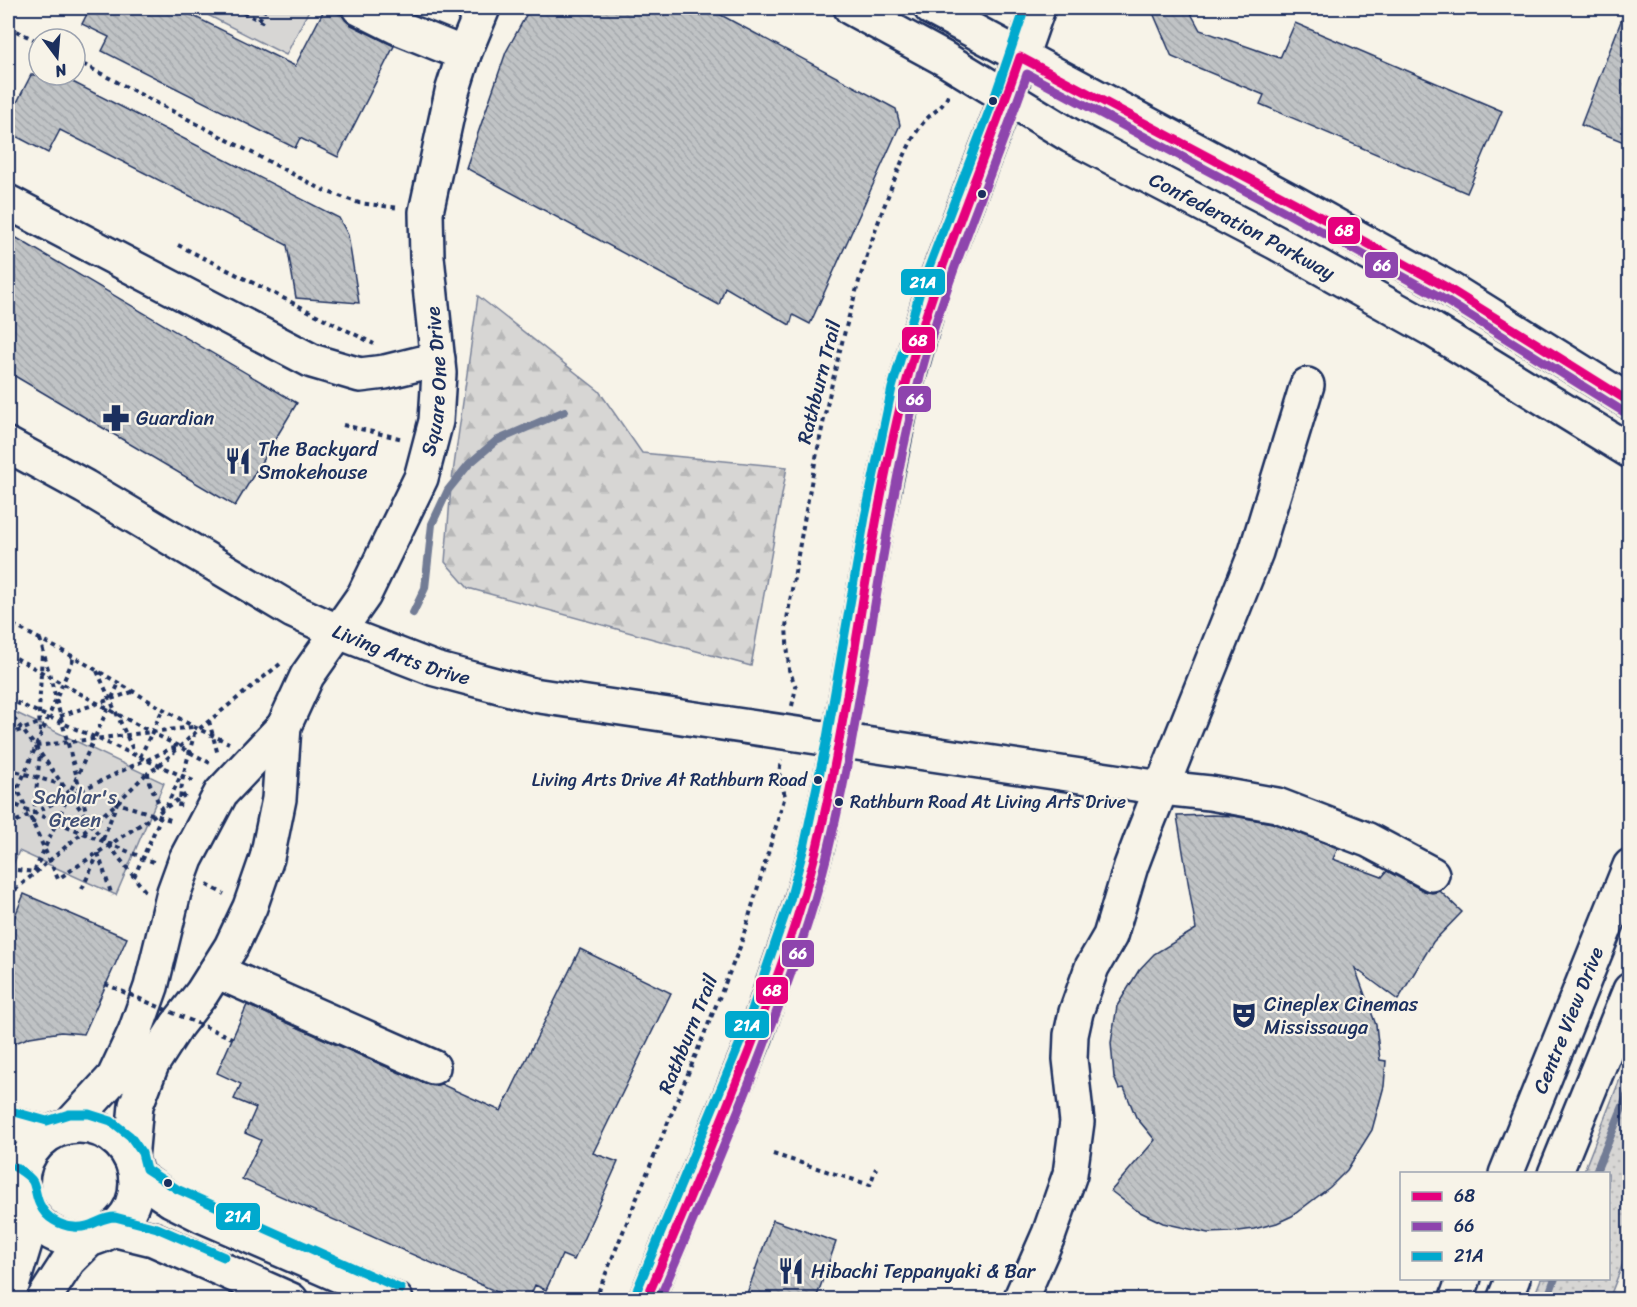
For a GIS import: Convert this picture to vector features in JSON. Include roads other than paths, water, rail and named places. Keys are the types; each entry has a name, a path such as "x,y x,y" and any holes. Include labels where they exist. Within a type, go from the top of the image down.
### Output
{"street":[{"path":"359,8 397,27 464,54"},
{"name":"Square One Drive","path":"134,1167 136,1105 152,1064 216,972 231,946 250,907 267,858 279,799 284,726 307,676 369,585 421,478 436,421 439,373 427,257 426,212 452,92 464,54 483,8"},
{"name":"Confederation Parkway","path":"851,8 943,58 1071,136 1275,242 1433,330 1629,452"},
{"path":"931,8 1296,203 1446,287 1629,402"},
{"path":"646,1299 728,1104 776,980 801,904 817,846 877,519 904,391 933,290 1007,97 1038,8"},
{"path":"8,202 312,362 360,375 385,372 438,359"},
{"path":"1020,1299 1049,1234 1070,1174 1077,1122 1070,1059 1071,1035 1076,1012 1092,967 1110,936 1131,866 1256,552 1306,385"},
{"name":"Living Arts Drive","path":"8,445 293,611 339,632 435,669 533,695 1162,788 1210,793 1277,805 1368,840 1432,874"},
{"name":"Square One Drive","path":"58,1130 114,1077 135,1032 151,987 174,892 186,859 221,793 231,763 284,726"},
{"name":"Centre View Drive","path":"1506,1172 1629,866"},
{"path":"216,972 433,1067"},
{"path":"1555,1172 1629,990"},
{"path":"8,1123 58,1130 87,1126 106,1132 121,1143 134,1167 171,1200 396,1299"},
{"path":"8,1299 29,1230 19,1191 24,1167 33,1148 58,1130"},
{"path":"43,1299 69,1260 126,1215 135,1196 134,1167"},
{"path":"19,1191 40,1225 55,1235 72,1239 101,1234 153,1239 291,1299"},
{"path":"1456,1299 1463,1280"},
{"path":"1504,1299 1512,1280"}],"waterway":[{"path":"413,613 425,588 432,524 448,490 469,464 496,441 565,411"},
{"path":"1596,1172 1630,1089"},
{"path":"1547,1300 1554,1280"}],"place":[{"name":"Guardian","path":"116,418"},
{"name":"The Backyard Smokehouse","path":"238,461"},
{"name":"Living Arts Drive At Rathburn Road","path":"818,780"},
{"name":"Rathburn Road At Living Arts Drive","path":"839,802"},
{"name":"Cineplex Cinemas Mississauga","path":"1244,1015"},
{"name":"Hibachi Teppanyaki & Bar","path":"791,1271"}],"park label":[{"name":"Scholar's Green","path":"75,808"}]}
